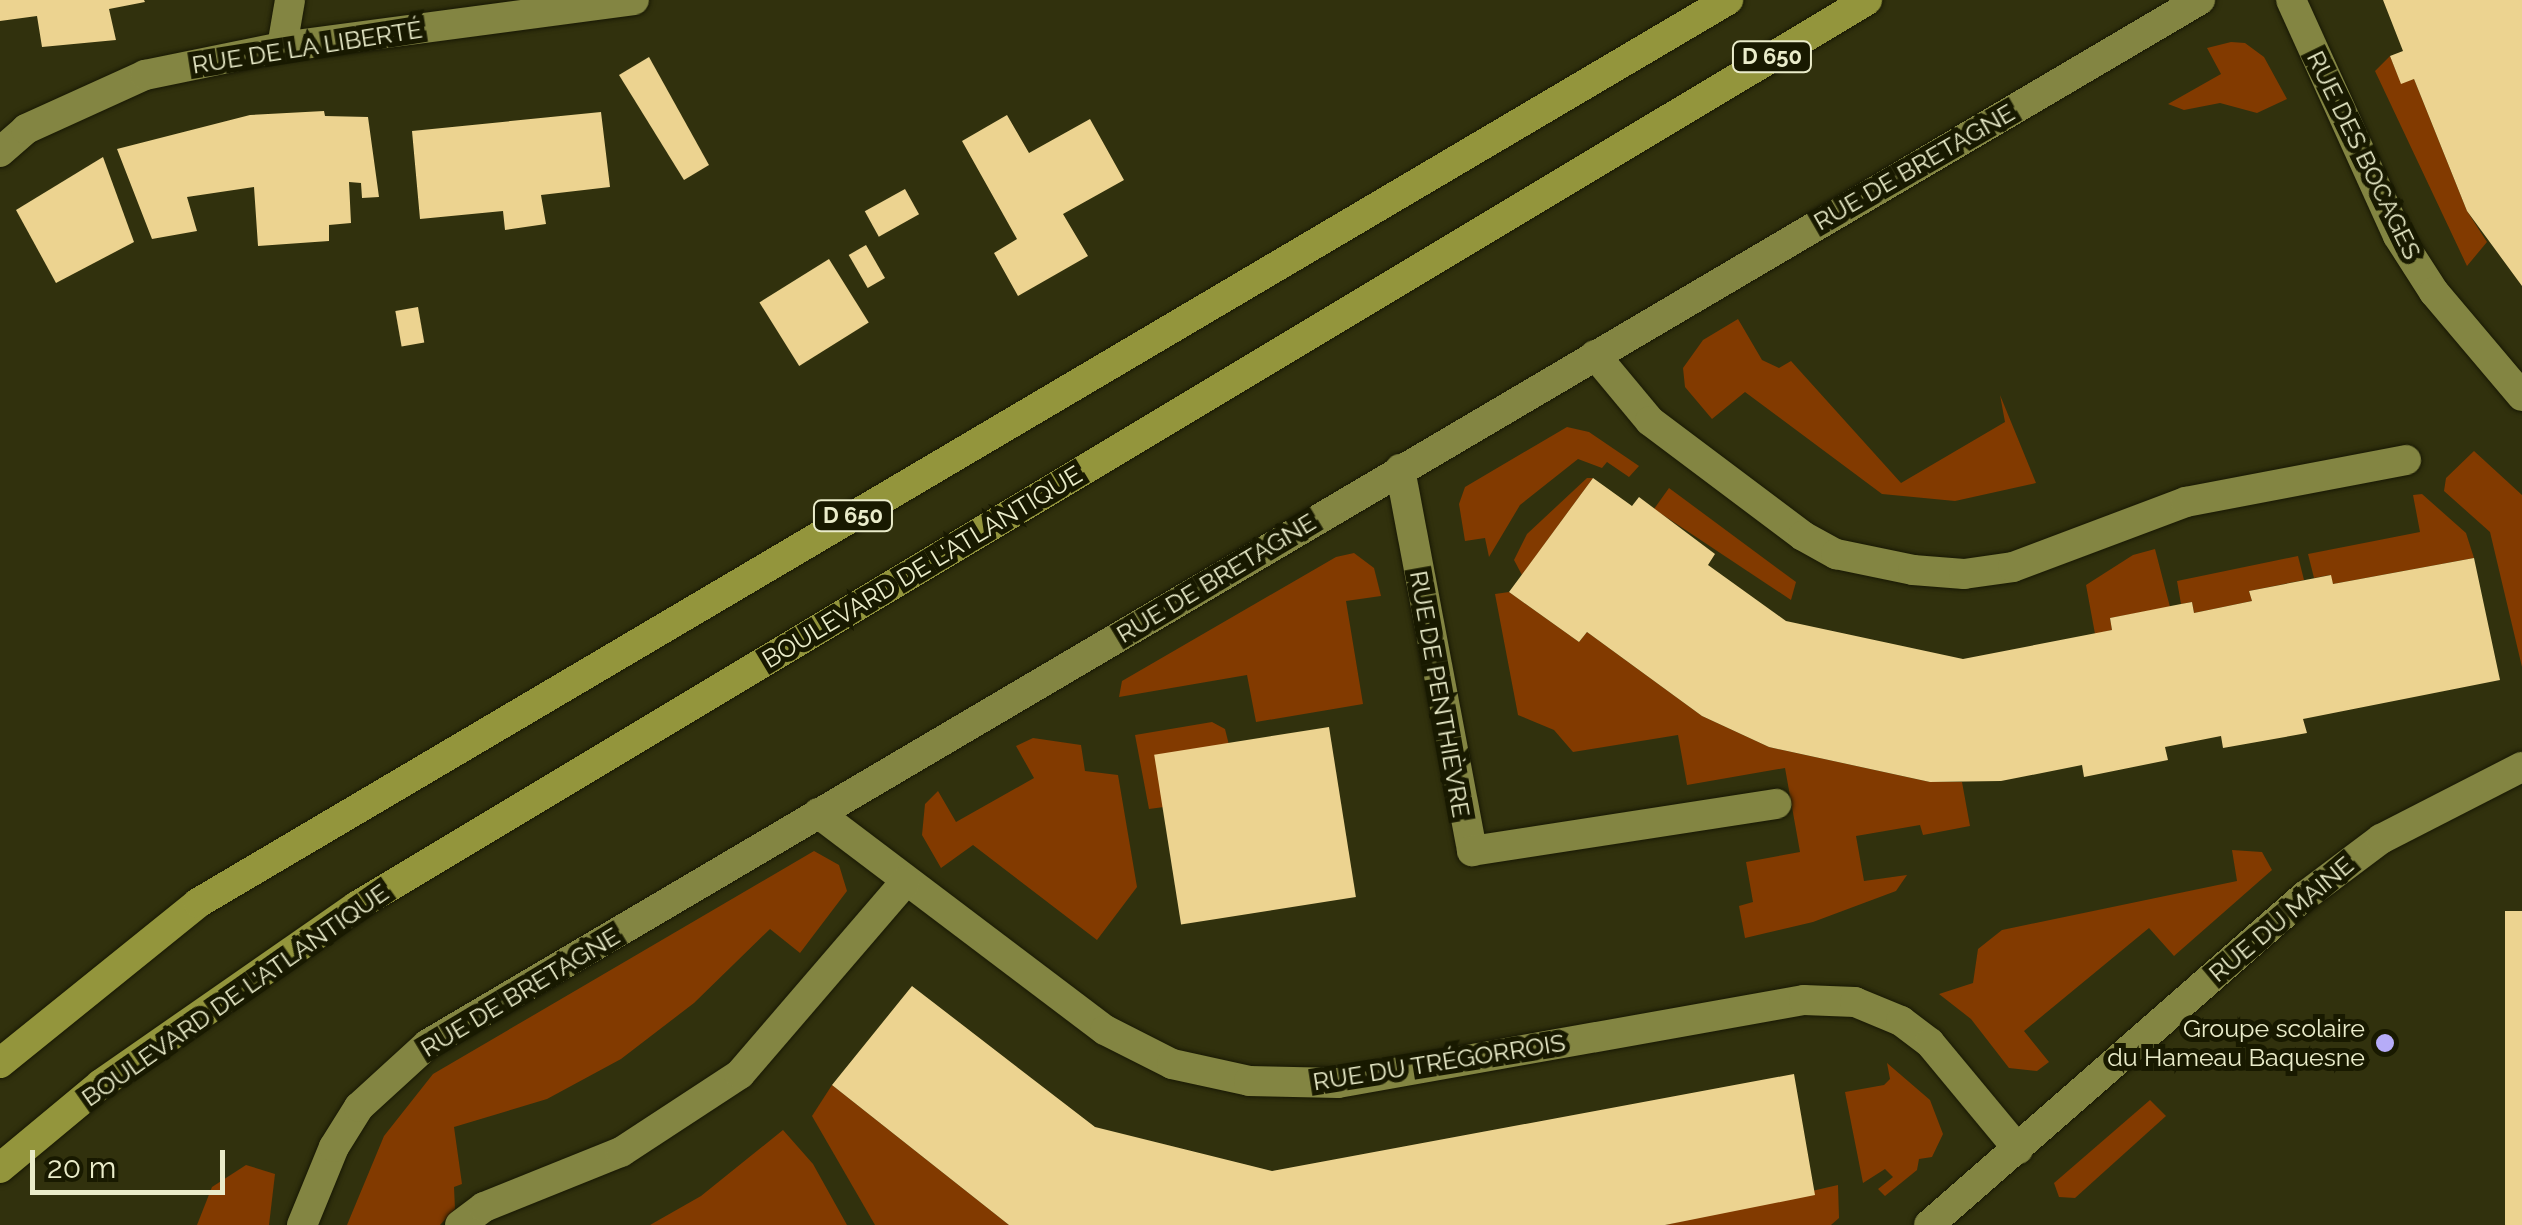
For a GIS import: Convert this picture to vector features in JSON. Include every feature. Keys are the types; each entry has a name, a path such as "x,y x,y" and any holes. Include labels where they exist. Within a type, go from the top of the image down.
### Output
{"main road":[{"name":"D 650","path":"0,1063 198,903 1728,0"},
{"name":"BOULEVARD DE L'ATLANTIQUE","path":"0,1168 102,1084 357,906 1867,0"}],"street":[{"path":"282,46 290,0"},
{"name":"RUE DE LA LIBERTÉ","path":"0,152 26,128 145,75 282,46 634,0"},
{"name":"RUE DE BRETAGNE","path":"302,1225 334,1147 358,1107 392,1072 818,813 2200,0"},
{"name":"RUE DES BOCAGES","path":"2292,0 2398,236 2434,292 2522,396"},
{"path":"1595,354 1650,421 1803,536 1836,554 1913,570 1964,574 2013,567 2186,502 2406,460"},
{"name":"RUE DE PENTHIÈVRE","path":"1400,468 1472,851 1776,804"},
{"name":"RUE DU MAINE","path":"1928,1225 2346,864 2435,808 2522,767"},
{"name":"RUE DU TRÉGORROIS","path":"818,813 1105,1030 1205,1073 1338,1083 1804,1000 1855,1002 1901,1021 1930,1043 2018,1149"},
{"path":"460,1225 484,1207 621,1152 740,1074 905,882"}],"shaded area":[{"path":"2245,43 2264,57 2287,99 2257,113 2220,103 2184,110 2168,104 2221,74 2207,48"},
{"path":"2390,56 2401,83 2414,79 2467,211 2487,242 2467,266 2375,71"},
{"path":"1738,319 1762,360 1779,368 1791,361 1901,483 2005,422 2000,395 2036,483 1955,501 1882,494 1745,392 1712,419 1685,387 1683,368 1703,340"},
{"path":"1567,427 1589,432 1639,466 1629,477 1607,462 1602,468 1578,459 1520,505 1489,557 1485,538 1465,541 1459,504 1465,487"},
{"path":"2474,451 2522,495 2522,667 2490,532 2444,491 2446,478"},
{"path":"1587,478 1593,478 1522,575 1514,560 1527,534"},
{"path":"1669,488 1796,582 1791,600 1654,509"},
{"path":"2422,494 2466,533 2474,558 2333,584 2330,575 2314,578 2308,554 2420,532 2413,495"},
{"path":"2155,549 2170,607 2110,618 2112,630 2095,634 2086,585 2133,555"},
{"path":"1354,553 1374,568 1381,596 1346,601 1363,704 1256,722 1247,675 1119,697 1122,681 1336,557"},
{"path":"2298,556 2304,580 2249,591 2252,601 2194,613 2192,602 2181,604 2177,581"},
{"path":"1509,592 1579,642 1587,632 1702,716 1769,747 1930,782 1962,782 1970,826 1923,835 1920,825 1856,836 1864,881 1907,875 1896,891 1813,922 1745,938 1739,906 1753,902 1746,862 1800,852 1785,768 1687,785 1678,735 1573,752 1554,730 1518,715 1495,594"},
{"path":"1212,722 1225,729 1229,745 1156,757 1164,807 1149,809 1135,735"},
{"path":"1033,738 1081,745 1085,771 1118,775 1137,887 1097,940 973,845 941,868 922,835 925,804 938,791 956,822 1034,778 1016,746"},
{"path":"2232,850 2262,852 2272,870 2174,956 2149,928 2024,1031 2049,1062 2037,1071 2009,1068 1971,1019 1939,994 1973,983 1978,949 2002,930 2237,881"},
{"path":"814,851 839,865 847,891 800,953 770,929 694,1003 621,1059 547,1099 454,1127 462,1184 454,1187 455,1209 440,1225 347,1225 384,1136 433,1074"},
{"path":"1887,1063 1930,1100 1943,1134 1932,1157 1919,1159 1917,1170 1885,1196 1878,1189 1893,1177 1885,1169 1863,1183 1845,1092 1884,1085 1890,1079"},
{"path":"832,1085 1009,1225 875,1225 812,1116"},
{"path":"2150,1100 2166,1116 2075,1198 2059,1197 2054,1183"},
{"path":"783,1130 813,1164 847,1225 650,1225 701,1196"},
{"path":"246,1165 275,1174 269,1225 197,1225 212,1187"},
{"path":"1838,1185 1839,1218 1831,1225 1665,1225"}],"building":[{"path":"0,0 145,2 109,9 116,40 42,47 37,16 0,21"},
{"path":"2383,0 2522,0 2522,286 2467,211 2414,79 2401,84 2390,56 2403,51"},
{"path":"649,57 709,165 684,180 619,75"},
{"path":"324,111 325,116 368,117 379,197 362,198 361,183 349,182 351,223 329,225 329,241 258,246 254,187 187,197 197,231 152,239 117,149 250,115"},
{"path":"601,112 610,187 541,195 546,224 505,230 503,211 420,219 412,131"},
{"path":"1007,115 1029,153 1090,119 1124,180 1063,214 1088,256 1018,296 994,253 1017,239 962,141"},
{"path":"103,157 134,242 56,283 16,210"},
{"path":"905,189 919,214 879,237 865,211"},
{"path":"866,245 885,278 868,288 849,255"},
{"path":"829,259 869,323 799,366 759,302"},
{"path":"418,307 424,342 402,346 395,311"},
{"path":"1593,478 1632,506 1639,497 1715,554 1708,565 1786,621 1963,659 2112,630 2110,618 2192,602 2194,613 2252,601 2249,591 2331,575 2333,584 2474,558 2500,680 2303,719 2307,733 2223,748 2221,736 2165,747 2168,760 2084,777 2082,765 2001,781 1930,782 1769,747 1702,716 1587,632 1579,642 1509,592"},
{"path":"1329,727 1356,897 1181,925 1154,755"},
{"path":"2505,911 2522,911 2522,1225 2505,1225"},
{"path":"912,986 1095,1127 1272,1171 1794,1074 1815,1195 1665,1225 1009,1225 832,1085"}],"place":[{"name":"Groupe scolaire du Hameau Baquesne","path":"2385,1043"}]}
